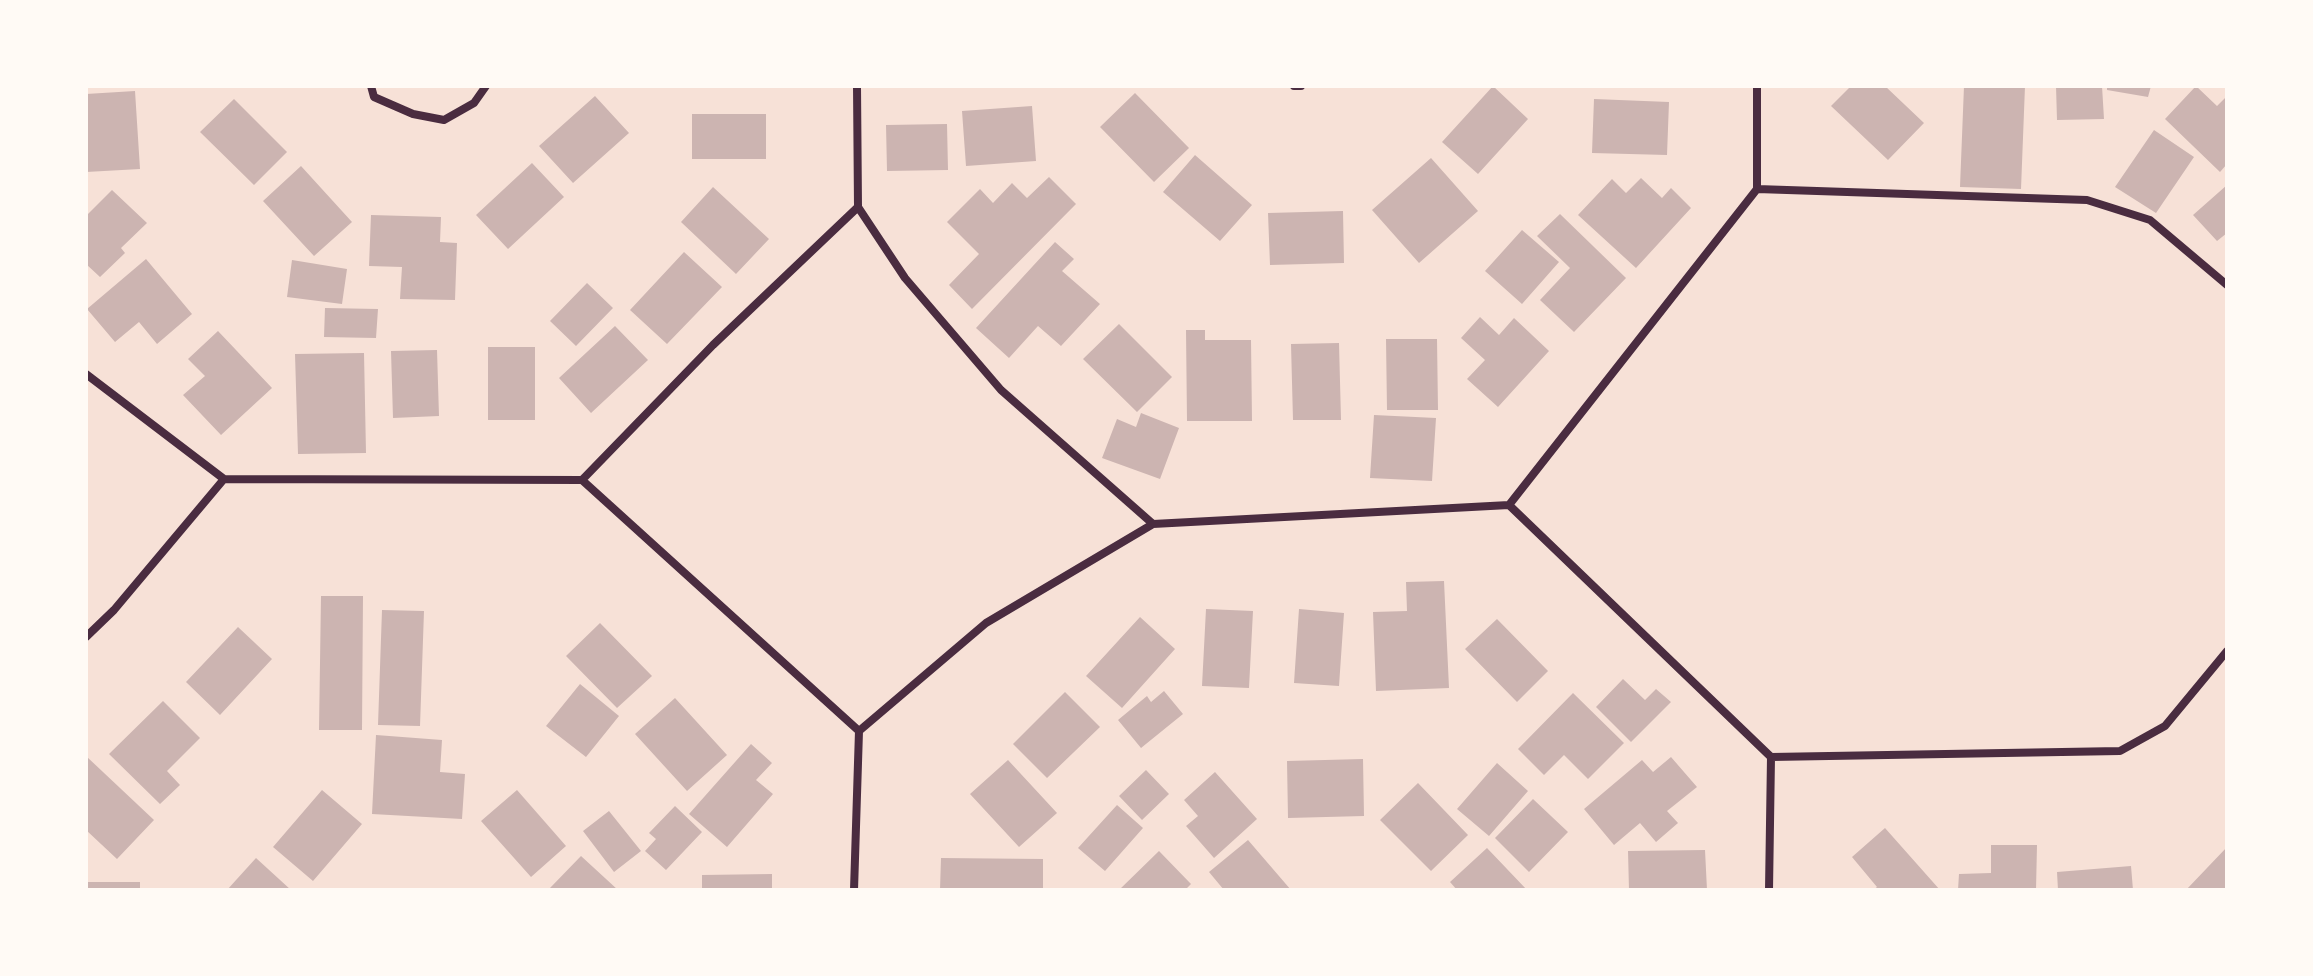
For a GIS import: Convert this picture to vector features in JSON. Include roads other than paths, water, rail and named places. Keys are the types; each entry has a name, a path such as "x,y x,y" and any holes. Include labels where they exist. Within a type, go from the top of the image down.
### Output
{"street":[{"path":"371,86 374,97 413,114 444,120 474,103 486,86"},
{"path":"857,86 858,207 905,278 1001,390 1153,524"},
{"path":"1294,86 1301,86"},
{"path":"1509,505 1757,189 1757,86"},
{"path":"1757,189 2087,200 2150,220 2227,285"},
{"path":"582,480 713,345 858,207"},
{"path":"86,374 224,479 582,480 859,731"},
{"path":"86,637 114,610 224,479"},
{"path":"854,890 859,731 986,623 1153,524 1509,505 1771,757 2120,751 2165,726 2227,651"},
{"path":"1769,890 1771,757"}]}
